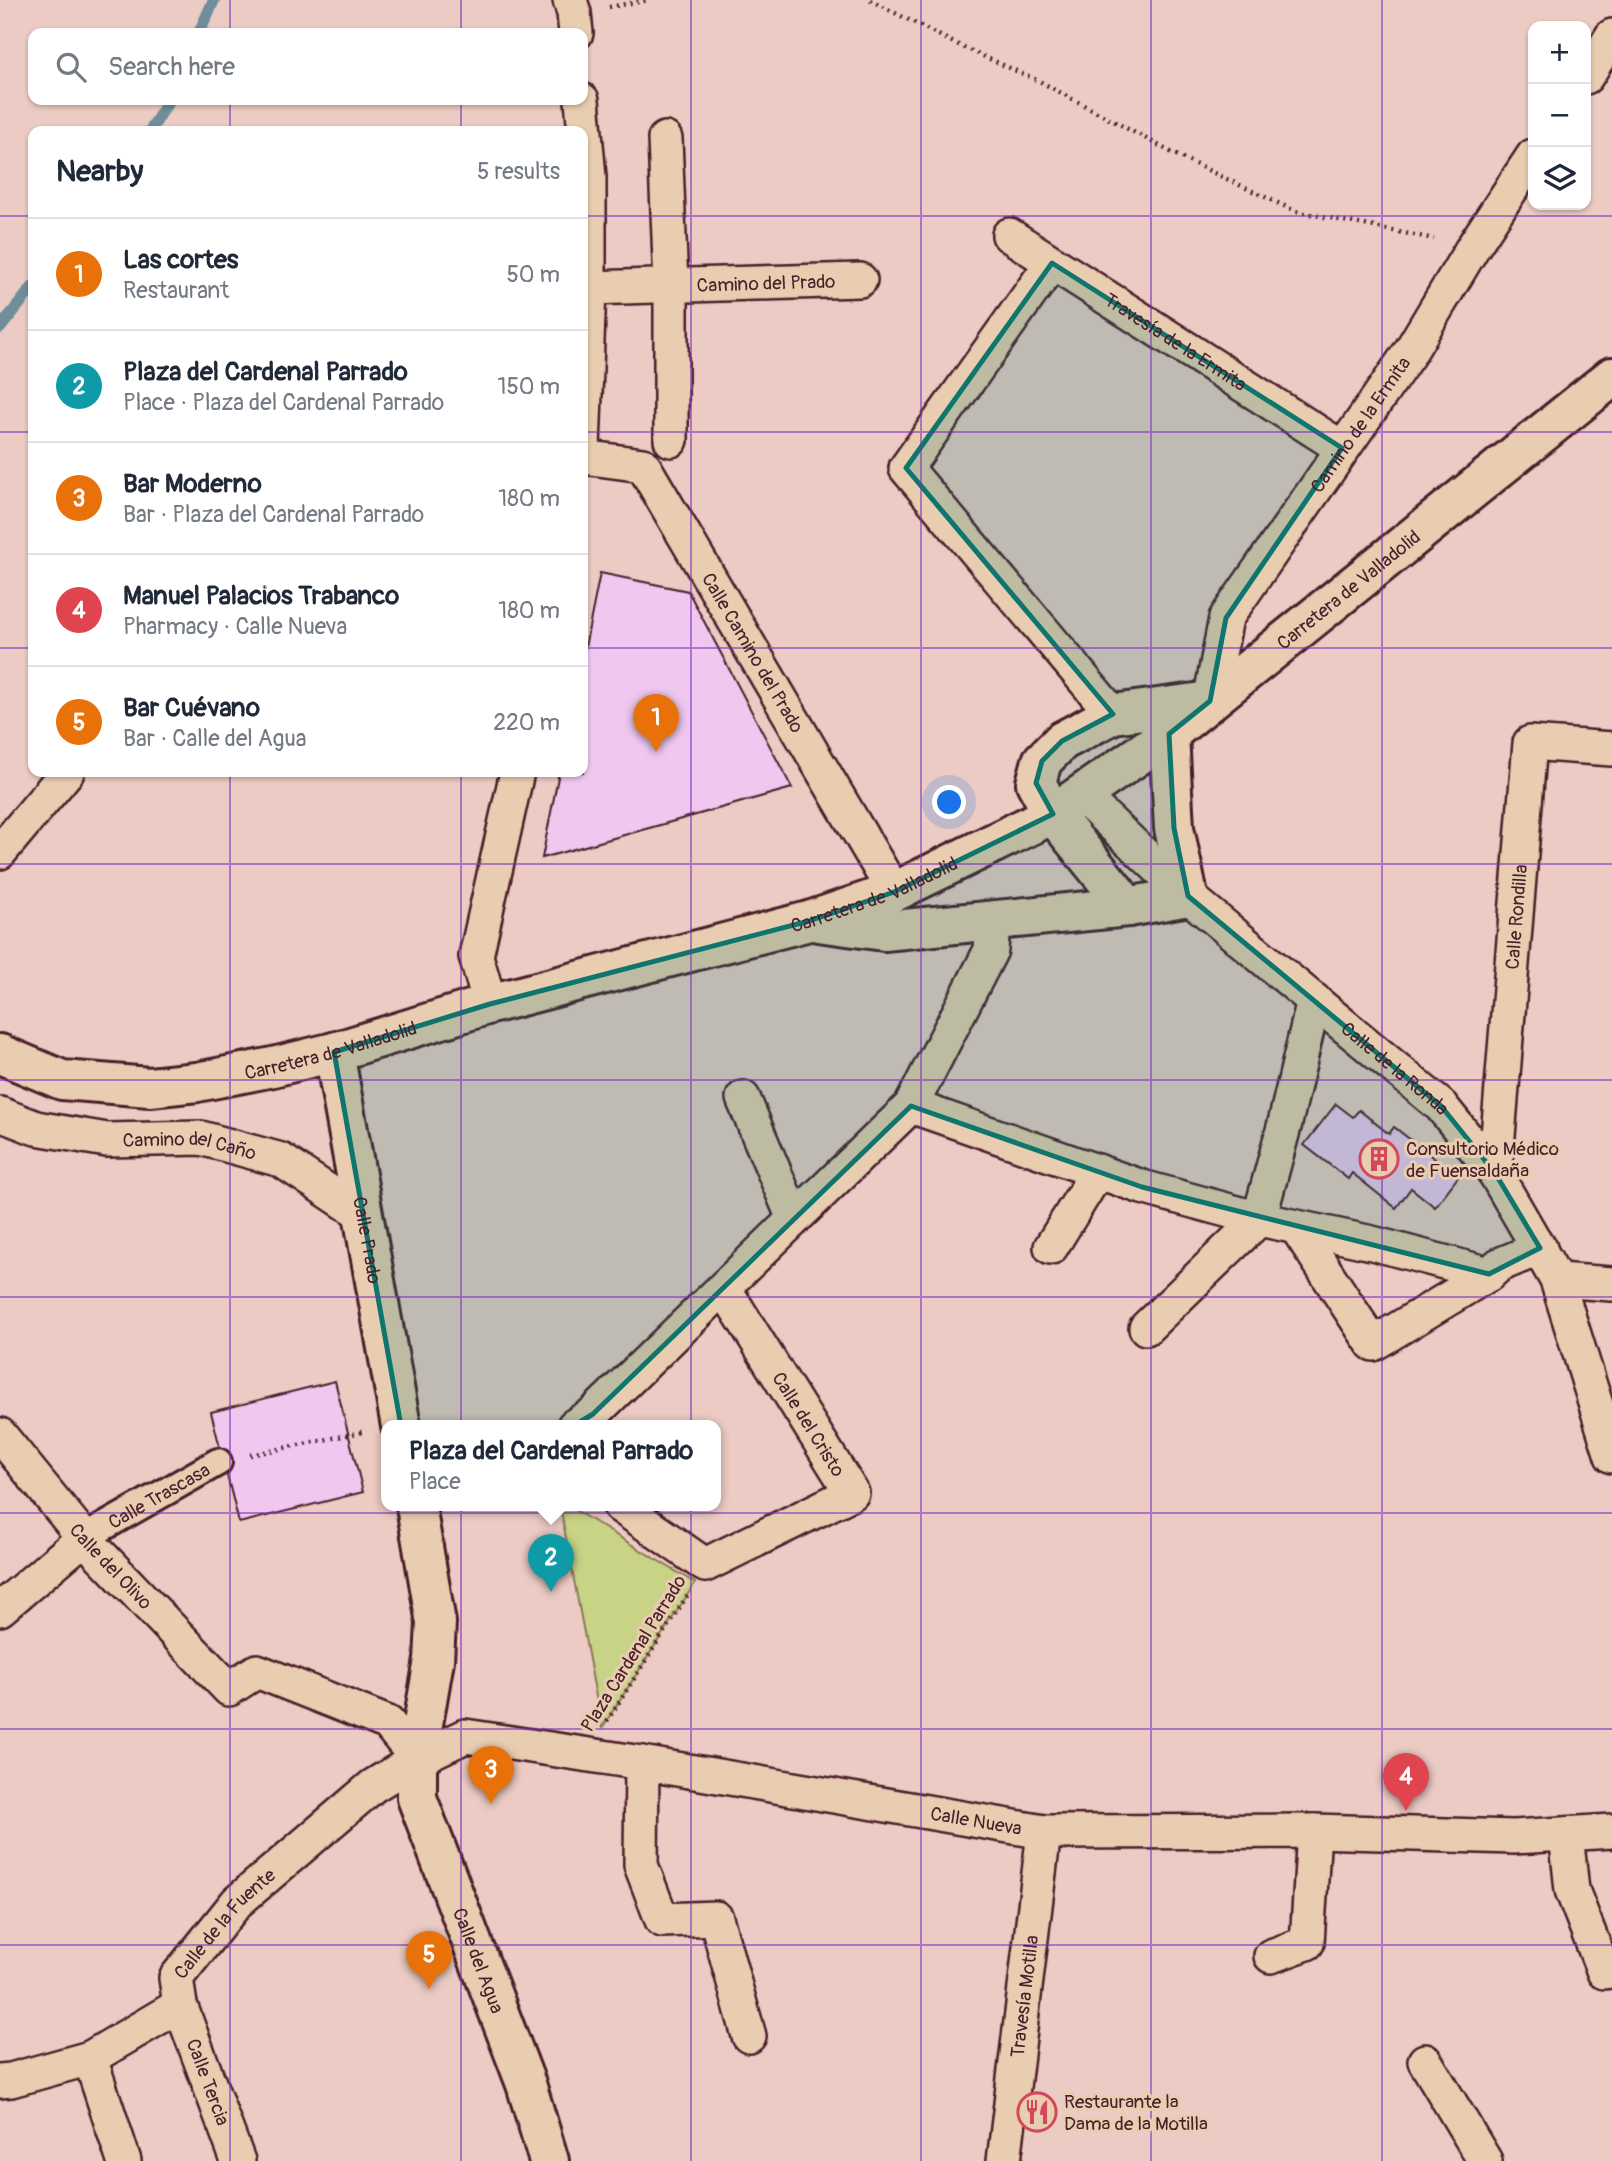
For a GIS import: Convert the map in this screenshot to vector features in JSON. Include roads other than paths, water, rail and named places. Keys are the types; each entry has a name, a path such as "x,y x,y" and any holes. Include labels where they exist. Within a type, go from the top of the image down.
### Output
{"street":[{"path":"570,0 576,28"},
{"path":"1591,69 1612,36"},
{"path":"582,105 583,126"},
{"name":"Camino del Prado","path":"665,139 671,286 671,439"},
{"name":"Camino de la Ermita","path":"1210,701 1226,618 1410,352 1473,247 1528,164"},
{"name":"Travesía de la Ermita","path":"1009,235 1342,448"},
{"path":"588,252 588,315"},
{"path":"1052,263 906,468 1113,714"},
{"name":"Camino del Prado","path":"589,288 860,280"},
{"name":"Carretera de Valladolid","path":"0,1054 62,1080 150,1087 197,1082 334,1052 491,1004 809,921 894,892 1066,804 1169,734 1612,377"},
{"name":"Calle Camino del Prado","path":"588,458 643,465 894,892"},
{"path":"1128,907 1066,804 1036,783 1042,761 1062,741 1113,714 1210,701"},
{"path":"809,921 884,931 1128,907 1188,896 1174,828 1169,734"},
{"name":"Calle Rondilla","path":"1495,1173 1531,743 1612,749"},
{"path":"0,852 64,777"},
{"path":"491,1004 476,956 516,777"},
{"name":"Calle de la Ronda","path":"1066,804 1188,896 1441,1106 1495,1173 1557,1280 1612,1456"},
{"path":"584,1420 593,1414 911,1106 991,950 993,919"},
{"path":"1146,1328 1259,1219 1314,1000"},
{"name":"Calle Prado","path":"334,1052 364,1215 387,1420"},
{"path":"743,1098 794,1219"},
{"path":"911,1106 1142,1186 1259,1219 1372,1243 1489,1274"},
{"name":"Camino del Caño","path":"0,1114 36,1128 107,1140 201,1138 281,1160 364,1215"},
{"path":"1051,1247 1098,1171"},
{"path":"1297,1228 1373,1344 1489,1274 1499,1265 1540,1248"},
{"path":"1557,1280 1612,1284"},
{"name":"Calle del Cristo","path":"627,1511 705,1565 852,1493 724,1288"},
{"name":"Calle del Olivo","path":"0,1435 84,1538 229,1689 257,1671 388,1723 416,1759"},
{"name":"Calle Trascasa","path":"0,1609 84,1538 218,1462"},
{"name":"Calle del Agua","path":"417,1511 436,1623 434,1660 416,1759 417,1798 526,2084 549,2161"},
{"name":"Calle de la Fuente","path":"4,2073 90,2058 180,2005 176,1978 237,1902 373,1786 416,1759 465,1736 585,1756"},
{"name":"Calle Nueva","path":"585,1756 642,1763 1044,1832 1314,1831 1514,1837 1612,1831"},
{"path":"642,1763 641,1865 662,1920 716,1918 749,2036"},
{"path":"1271,1956 1307,1943 1314,1831"},
{"name":"Travesía Motilla","path":"1004,2161 1044,1832"},
{"path":"1566,1834 1572,1890 1604,1972 1612,1971"},
{"name":"Calle Tercia","path":"180,2005 238,2161"},
{"path":"90,2058 124,2161"},
{"path":"1426,2061 1485,2161"}],"waterway":[{"path":"201,28 214,0"},
{"path":"153,126 166,105"},
{"path":"0,328 28,293"}],"place":[{"name":"Las cortes","path":"656,752"},
{"name":"Consultorio Médico de Fuensaldaña","path":"1379,1159"},
{"name":"Plaza del Cardenal Parrado","path":"551,1592"},
{"name":"Bar Moderno","path":"491,1804"},
{"name":"Manuel Palacios Trabanco","path":"1406,1811"},
{"name":"Bar Cuévano","path":"429,1989"},
{"name":"Restaurante la Dama de la Motilla","path":"1037,2112"}]}
